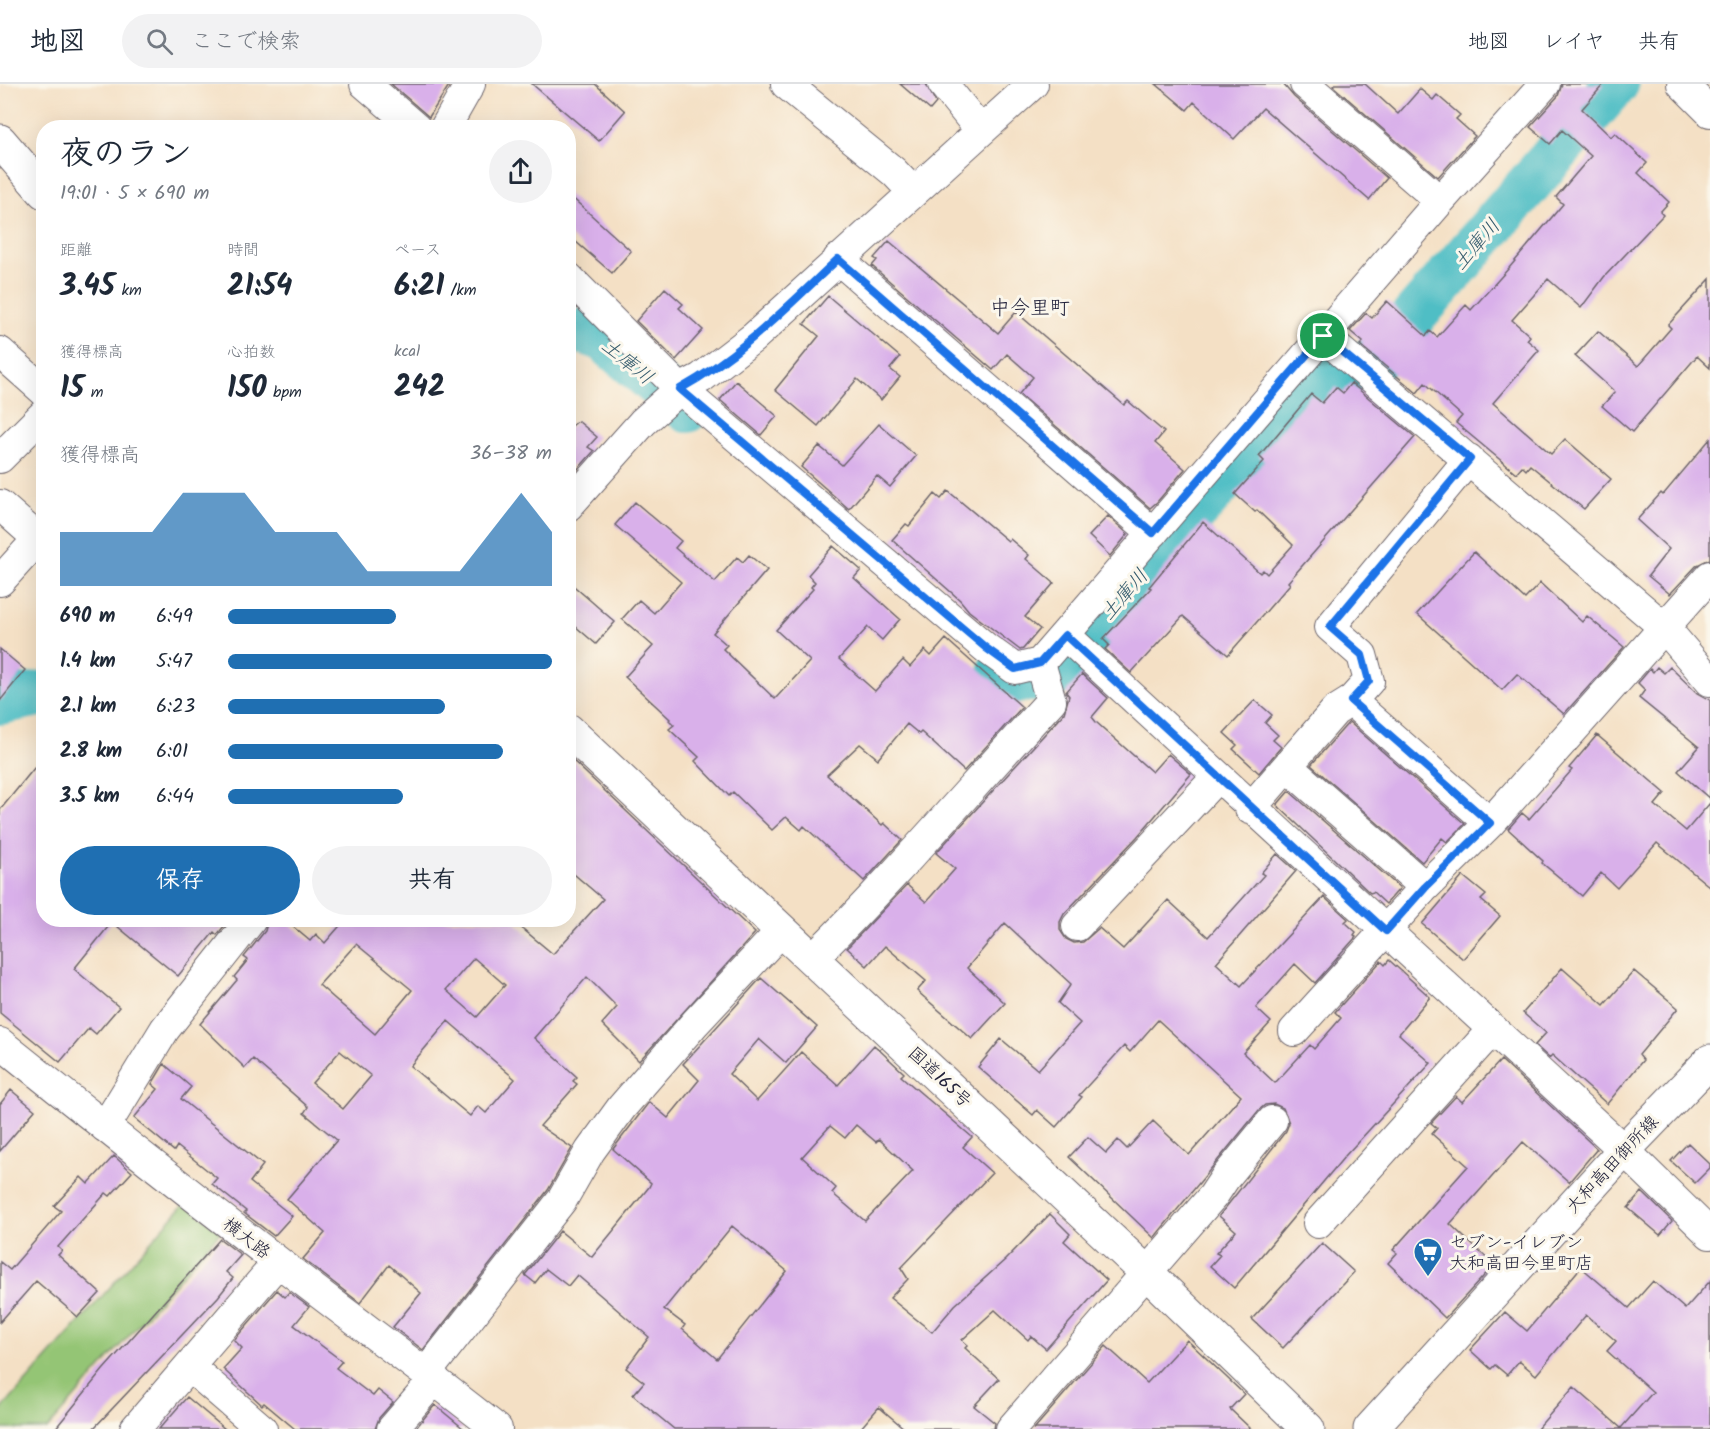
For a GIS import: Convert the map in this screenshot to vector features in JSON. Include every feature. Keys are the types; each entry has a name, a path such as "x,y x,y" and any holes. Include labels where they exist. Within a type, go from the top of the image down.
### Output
{"main road":[{"path":"0,141 36,183"},
{"name":"国道165号","path":"576,737 1146,1272 1308,1429"},
{"name":"大和高田御所線","path":"1370,1429 1624,1150 1710,1061"}],"street":[{"path":"365,84 407,120"},
{"path":"450,120 470,84"},
{"path":"786,84 894,172 913,192"},
{"path":"943,84 981,131"},
{"path":"576,497 643,422 680,389 701,378 753,338 1033,84"},
{"path":"1305,84 1440,201"},
{"path":"813,958 867,904 929,832 1051,701 1043,674 1065,635 1440,201 1545,84"},
{"path":"838,259 1153,533"},
{"path":"576,285 680,389 986,648 1015,669 1043,674"},
{"path":"1323,336 1470,459 1665,628 1710,681"},
{"path":"0,352 36,384"},
{"path":"0,458 36,422"},
{"path":"1251,809 1335,711 1351,701 1369,681 1362,655 1330,627 1470,459"},
{"path":"0,505 36,537"},
{"path":"0,581 36,546"},
{"path":"1294,1031 1425,887 1490,823 1710,576"},
{"path":"1065,635 1251,809 1624,1150 1710,1234"},
{"path":"1351,701 1490,823"},
{"path":"1287,767 1425,887"},
{"path":"1077,926 1218,776"},
{"path":"105,1127 165,1029 245,927"},
{"path":"392,1429 562,1200 590,1151 622,1107 782,930"},
{"path":"1318,1222 1493,1029"},
{"name":"横大路","path":"0,1042 278,1262 431,1376 497,1429"},
{"path":"1011,1429 1213,1196 1272,1121"},
{"path":"135,1429 278,1262"},
{"path":"189,1366 262,1429"}],"green space":[{"path":"185,1203 221,1231 47,1429 0,1429 0,1411"}],"building":[{"path":"391,84 450,84 429,117"},
{"path":"532,84 595,84 625,111 599,141"},
{"path":"900,84 926,84 936,103 930,110"},
{"path":"1156,84 1283,84 1294,97 1387,178 1369,200 1263,108 1234,139 1194,102 1187,110"},
{"path":"1335,84 1365,84 1398,114 1420,89 1433,100 1437,95 1460,115 1456,119 1475,136 1438,177 1333,86"},
{"path":"1562,84 1604,84 1582,109 1611,137 1615,133 1647,163 1638,173 1669,202 1660,212 1663,215 1604,277 1581,308 1548,279 1512,320 1530,336 1527,340 1539,350 1493,403 1551,454 1565,439 1611,479 1584,509 1530,465 1526,470 1522,466 1516,473 1456,423 1462,416 1425,383 1417,393 1360,345 1363,342 1350,331 1366,313 1372,318 1387,301 1426,336 1430,331 1437,337 1466,305 1471,310 1509,268 1563,204 1556,197 1591,156 1562,130 1550,144 1530,127 1558,96"},
{"path":"576,201 631,251 612,273 576,242"},
{"path":"889,241 998,333 1016,312 1124,405 1128,401 1164,432 1155,443 1185,469 1157,502 1150,508 1019,394 1033,377 1007,354 993,370 872,266 877,260 874,258"},
{"path":"1710,279 1710,368 1697,356 1632,432 1602,406 1615,392 1575,356 1598,331 1638,366 1671,328 1668,325"},
{"path":"665,288 683,304 679,308 703,330 676,360 636,321"},
{"path":"828,296 900,357 890,369 900,377 881,400 857,379 818,426 775,390 819,336 804,324"},
{"path":"736,381 777,416 761,435 720,400"},
{"path":"1351,383 1415,437 1288,582 1290,584 1228,655 1183,616 1131,673 1105,649 1109,645 1103,639 1151,588 1149,587 1203,522 1260,573 1263,570 1267,574 1293,545 1257,510 1255,512 1235,494 1264,461 1259,456 1311,394 1322,403 1336,387 1343,393"},
{"path":"578,421 597,437 588,447 594,451 578,469 576,467 576,423"},
{"path":"879,424 916,456 890,487 877,476 849,509 801,467 819,446 842,465"},
{"path":"1710,439 1710,559 1697,565 1670,594 1648,576 1669,549 1637,520 1661,493 1663,495"},
{"path":"948,491 1008,541 1010,539 1029,555 1026,559 1054,583 1025,617 1040,629 1023,649 1020,650 969,611 960,600 892,540 906,524 909,526 935,494 941,499"},
{"path":"635,502 681,541 675,548 715,582 737,557 743,562 749,555 767,570 713,633 727,645 723,649 775,699 810,661 776,630 813,589 811,587 815,582 808,575 833,546 861,570 854,578 900,619 882,640 868,627 839,659 875,691 903,660 910,667 925,650 931,656 946,639 1022,707 964,771 921,732 919,734 907,724 878,759 860,744 827,775 902,840 864,881 804,826 801,830 786,817 772,830 733,792 729,796 695,761 699,757 669,729 674,725 670,719 625,677 653,646 622,619 639,600 654,613 681,582 615,525"},
{"path":"1108,516 1128,534 1110,556 1089,536"},
{"path":"1474,552 1525,599 1540,583 1582,622 1587,616 1624,647 1564,714 1517,674 1502,690 1417,614"},
{"path":"576,588 615,622 596,644 576,627"},
{"path":"0,649 25,670 0,701"},
{"path":"1657,667 1664,673 1670,667 1697,693 1710,700 1710,799 1678,771 1699,747 1639,698 1645,690 1638,683 1650,669 1653,672"},
{"path":"1082,674 1108,698 1092,717 1096,722 1152,772 1168,754 1191,774 1137,837 1064,914 1060,922 1060,930 1066,939 1074,943 1083,942 1099,928 1123,949 1168,900 1208,937 1264,875 1261,873 1277,854 1296,871 1216,963 1241,986 1324,897 1348,919 1345,922 1356,932 1354,935 1356,937 1315,983 1295,964 1256,1008 1271,1022 1243,1053 1275,1083 1310,1045 1314,1049 1341,1018 1335,1012 1381,961 1385,965 1389,960 1430,997 1399,1034 1431,1063 1345,1156 1234,1288 1210,1266 1220,1255 1216,1253 1236,1231 1219,1216 1286,1131 1289,1123 1283,1108 1274,1104 1265,1105 1259,1110 1154,1238 1069,1157 1088,1137 1106,1153 1118,1140 1127,1149 1153,1121 1189,1155 1241,1096 1158,1020 1130,1052 1124,1046 1079,1095 1082,1097 1056,1127 1037,1110 1033,1115 978,1067 1001,1039 1038,1070 1080,1023 1058,1003 1071,984 1005,923 967,968 1005,1003 972,1039 917,991 926,981 885,946 867,966 847,948 907,885 926,902 955,869 936,853 1064,713 1069,696 1066,692"},
{"path":"1255,700 1272,715 1265,723 1278,735 1273,740 1281,747 1259,773 1233,749 1237,745 1224,733"},
{"path":"1349,722 1465,824 1447,842 1442,838 1422,862 1311,765"},
{"path":"1597,735 1665,793 1655,805 1686,831 1710,803 1710,887 1657,843 1617,888 1601,873 1582,896 1542,863 1543,861 1508,829 1522,813 1529,819 1572,770 1569,768"},
{"path":"576,764 755,933 639,1061 602,1024 617,1007 587,977 534,1038 577,1077 573,1081 577,1084 540,1126 572,1148 548,1190 423,1350 393,1327 421,1293 389,1265 360,1303 303,1259 325,1233 287,1199 337,1140 304,1113 308,1107 253,1059 245,1068 200,1024 237,980 234,977 248,960 244,957 266,927 293,927 310,941 316,934 325,943 339,927 520,927 553,954 603,899 576,876","holes":["356,944 412,990 375,1034 319,985","474,958 505,985 477,1017 446,990","448,1021 515,1079 486,1113 478,1106 470,1116 410,1066","340,1051 371,1076 343,1109 312,1083"]},
{"path":"36,766 36,927 108,927 74,969 119,1007 96,1034 89,1028 60,1062 0,1013 0,810"},
{"path":"1289,791 1400,888 1386,904 1373,892 1370,893 1277,805"},
{"path":"1463,876 1486,895 1481,900 1500,916 1463,959 1422,924"},
{"path":"118,927 223,927 217,935 214,932 178,976"},
{"path":"1562,968 1604,1005 1634,971 1678,1008 1639,1055 1643,1060 1607,1104 1552,1055 1549,1058 1535,1045 1546,1033 1523,1013"},
{"path":"761,978 817,1027 786,1063 759,1039 729,1074 757,1101 801,1052 838,1085 874,1045 904,1073 901,1076 972,1137 963,1147 992,1173 901,1268 908,1279 890,1298 932,1332 955,1305 1005,1260 1050,1214 1070,1234 1064,1241 1107,1280 1046,1349 1031,1336 1028,1340 995,1310 962,1340 968,1345 965,1348 999,1379 974,1406 995,1423 994,1429 905,1429 879,1407 860,1429 674,1429 633,1395 644,1382 626,1368 649,1337 577,1275 568,1286 546,1269 535,1283 525,1275 560,1231 592,1257 649,1187 651,1183 613,1149 649,1102 668,1118 699,1080 683,1064","holes":["856,1125 876,1142 879,1139 913,1171 865,1221 832,1193 836,1188 802,1157 830,1126 845,1138","732,1226 787,1271 717,1359 682,1329 685,1325 664,1309"]},
{"path":"1501,1060 1597,1149 1569,1182 1523,1142 1450,1224 1494,1265 1445,1318 1388,1263 1397,1253 1393,1250 1468,1166 1432,1134 1437,1128 1431,1123 1456,1096 1462,1102"},
{"path":"164,1064 191,1087 181,1099 263,1165 250,1182 292,1216 274,1236 212,1184 217,1178 177,1146 174,1151 134,1118 158,1089 152,1084"},
{"path":"11,1090 35,1110 0,1151 0,1104"},
{"path":"1688,1143 1710,1164 1710,1168 1695,1183 1671,1161"},
{"path":"114,1156 132,1172 110,1196 106,1193 58,1247 62,1251 58,1255 100,1293 78,1317 36,1281 0,1322 0,1262 10,1270 61,1211 54,1206 81,1177 88,1184"},
{"path":"1642,1192 1672,1221 1660,1235 1628,1208"},
{"path":"220,1239 241,1255 226,1272 233,1278 218,1297 93,1429 55,1429 103,1370"},
{"path":"1322,1243 1354,1272 1283,1348 1252,1319"},
{"path":"1581,1267 1629,1308 1653,1281 1685,1309 1710,1281 1710,1429 1537,1429 1574,1387 1621,1428 1653,1392 1607,1351 1616,1341 1586,1315 1536,1375 1519,1361 1507,1375 1495,1365 1491,1369 1470,1350 1505,1312 1527,1331"},
{"path":"277,1290 285,1297 289,1292 309,1307 294,1325 342,1361 336,1368 373,1396 378,1390 393,1402 379,1418 375,1429 295,1429 264,1403 262,1405 223,1369 242,1348 234,1340"},
{"path":"1187,1340 1244,1394 1230,1409 1251,1429 1034,1429 1106,1346 1147,1383"},
{"path":"187,1397 225,1429 159,1429"},
{"path":"435,1405 464,1429 415,1429"}],"waterway":[{"name":"土庫川","path":"1001,669 1018,680 1051,677 1308,383 1346,373 1379,356 1616,84"},
{"name":"土庫川","path":"576,332 582,331 602,338 687,410"},
{"name":"土庫川","path":"0,702 36,695"}],"place":[{"name":"セブン-イレブン 大和高田今里町店","path":"1428,1278"}],"district":[{"name":"中今里町","path":"1030,307"}],"route":[{"path":"838,259 1153,533 1323,336 1470,459 1330,627 1362,655 1369,681 1351,701 1490,823 1425,887 1386,931 1251,809 1065,635 1040,663 1015,669 986,648 680,389 701,378 753,338 838,259"}]}
